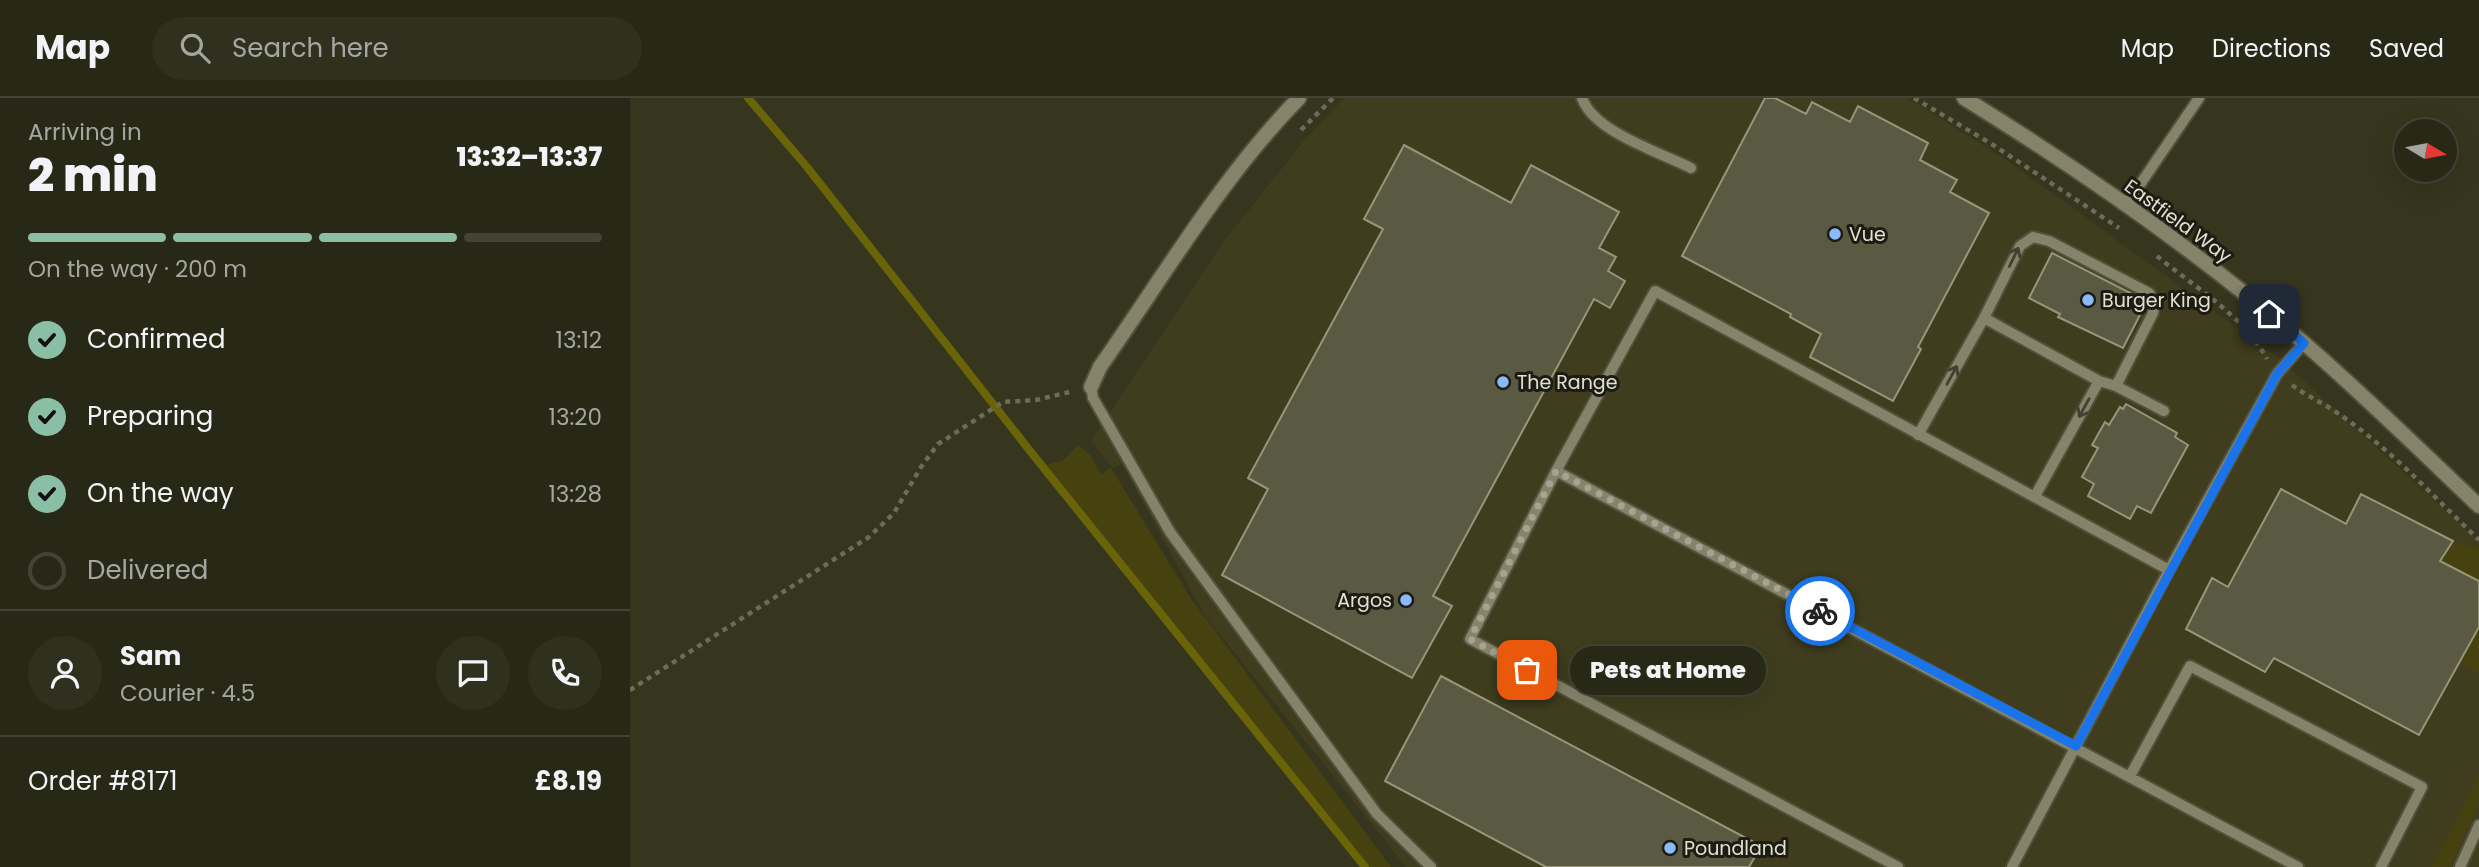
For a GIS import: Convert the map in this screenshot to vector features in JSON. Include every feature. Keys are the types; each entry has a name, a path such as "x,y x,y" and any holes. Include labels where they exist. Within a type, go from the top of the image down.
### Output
{"street":[{"path":"1091,387 1100,367 1206,209 1272,126 1299,98"},
{"name":"Eastfield Way","path":"1964,98 2126,205 2304,343 2479,506"}],"lane":[{"path":"1582,98 1586,109 1601,124 1691,168"},
{"path":"2126,205 2199,98"},
{"path":"1918,435 1984,318 2020,246 2032,237 2049,241 2149,293 2155,302 2153,313 2116,386"},
{"path":"1898,867 1470,639 1556,471 1655,291 2169,570"},
{"path":"1984,318 2099,381 2116,386 2164,411"},
{"path":"2012,867 2169,570 2277,374 2304,343"},
{"path":"2035,496 2099,381"},
{"path":"1091,387 1093,398 1170,532 1377,814 1431,867"},
{"path":"1556,471 2076,746 2298,867"},
{"path":"2130,776 2190,666 2422,787 2381,867"},
{"path":"2460,867 2479,825"}],"path":[{"path":"1914,98 1990,143 2123,231"},
{"path":"2156,254 2257,341 2277,374 2311,400 2333,410 2380,448 2479,540"},
{"path":"630,690 869,537 894,513 938,444 981,415 1003,402 1036,400 1091,387"}],"shaded area":[{"path":"1344,98 1908,98 2011,163 2280,359 2479,541 2479,867 1406,867 1205,616 1122,464 1113,468 1091,441 1225,240 1302,143"},
{"path":"1078,445 1090,455 1101,474 1111,468 1192,600 1391,867 1361,867 1046,465 1064,460"},
{"path":"2453,541 2479,549 2479,581 2440,561"},
{"path":"2479,627 2479,674 2460,663"},
{"path":"2479,775 2479,804 2450,867 2432,867"}],"building":[{"name":"Vue","path":"1765,98 1775,98 1806,114 1812,102 1850,122 1858,106 1928,143 1920,160 1957,180 1950,192 1989,213 1918,347 1921,349 1893,401 1810,357 1821,334 1790,317 1791,314 1682,256"},
{"path":"1404,145 1511,203 1531,165 1619,212 1599,248 1616,257 1608,271 1625,281 1610,308 1594,299 1433,596 1452,606 1412,678 1222,575 1268,489 1248,478 1383,229 1364,219"},
{"name":"Burger King","path":"2052,253 2144,300 2146,303 2123,348 2058,317 2060,314 2029,298"},
{"path":"2126,404 2177,433 2175,437 2188,445 2151,513 2137,506 2130,519 2088,496 2094,484 2082,477 2098,448 2092,445 2105,422 2109,425 2120,407 2123,409"},
{"path":"2281,489 2346,524 2361,494 2453,541 2440,561 2479,581 2479,627 2419,735 2274,658 2265,672 2186,629 2212,578 2228,587"},
{"path":"1441,676 1761,846 1749,867 1546,867 1385,781"}],"waterway":[{"path":"748,98 807,167 1034,456 1365,867"}],"way so far":[{"path":"1527,670 1470,639 1556,471 1820,611"}],"place":[{"name":"Vue","path":"1835,234"},
{"name":"Burger King","path":"2088,300"},
{"name":"The Range","path":"1503,382"},
{"name":"Argos","path":"1406,600"},
{"name":"Pets at Home","path":"1527,670"},
{"name":"Poundland","path":"1670,848"}],"route":[{"path":"1820,611 2076,746 2277,374 2304,343 2269,314"}]}
